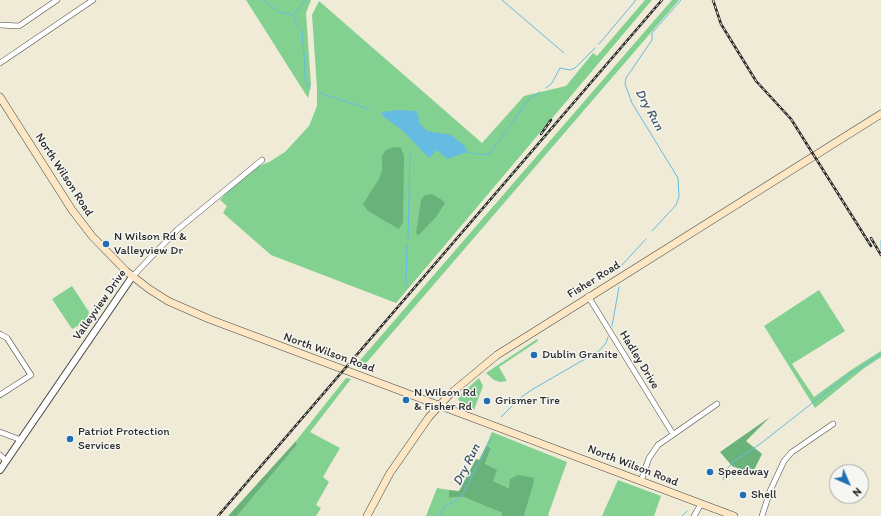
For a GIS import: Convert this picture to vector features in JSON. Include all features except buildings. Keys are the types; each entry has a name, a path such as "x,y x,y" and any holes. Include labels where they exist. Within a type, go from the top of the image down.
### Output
{"main road":[{"name":"North Wilson Road","path":"0,98 82,224 107,253 132,276 155,293 189,311 734,516"},
{"name":"Fisher Road","path":"367,516 390,473 424,422 461,385 497,355 588,296 881,114"}],"street":[{"path":"0,25 19,26 57,0"},
{"path":"0,63 93,0"},
{"name":"Valleyview Drive","path":"0,470 132,276 173,233 262,160"},
{"name":"Hadley Drive","path":"588,296 673,434"},
{"path":"0,334 7,338 31,375 0,395"},
{"path":"641,481 652,454 658,445 717,404"},
{"path":"762,516 770,492 784,461 792,452 833,424"},
{"path":"0,432 21,440"},
{"path":"0,455 6,461"},
{"path":"694,516 701,504"}],"green space":[{"path":"246,0 311,0 306,13 311,85 308,98"},
{"path":"645,0 652,0 396,303 271,255 223,213 227,206 220,200 228,191 256,167 269,162 285,152 309,126 317,106 312,15 319,1 482,143 524,96 566,86 593,53 597,56"},
{"path":"672,0 679,0 367,362 360,369 355,366"},
{"path":"394,147 401,148 404,156 403,222 399,229 368,211 363,204 379,179 382,171 382,156 386,150"},
{"path":"432,194 445,203 436,217 419,235 416,234 421,200 425,195"},
{"path":"72,286 89,312 87,321 72,329 52,299"},
{"path":"819,290 845,331 792,364 814,397 851,370 881,351 881,357 863,369 815,408 764,326"},
{"path":"537,339 538,341 499,367 507,381 500,382 494,380 486,373"},
{"path":"346,378 351,379 310,432 340,448 323,477 329,482 316,505 321,508 316,516 237,516 297,445 296,441"},
{"path":"479,378 483,386 474,410 462,406 458,399 460,395"},
{"path":"770,417 746,441 762,454 752,474 732,466 720,452"},
{"path":"492,432 567,462 548,515 549,516 524,516 533,486 509,488 493,481 485,464 491,448 486,446"},
{"path":"296,441 297,445 237,516 228,516"},
{"path":"486,446 491,448 485,464 497,470 493,481 509,488 510,479 518,475 534,478 524,516 501,516 502,513 463,497 449,498 449,490 459,491 476,459 479,460"},
{"path":"618,480 661,496 654,516 602,516"},
{"path":"437,488 449,490 449,498 463,497 502,513 501,516 426,516"}],"water":[{"path":"398,110 417,111 420,124 427,131 451,135 465,146 467,152 447,159 437,150 429,158 403,131 382,115 382,112"}],"waterway":[{"path":"264,0 278,12 293,15"},
{"path":"306,0 293,15 298,27 302,31 305,67 304,78 310,89"},
{"path":"502,0 564,53"},
{"path":"599,44 636,0"},
{"name":"Dry Run","path":"652,231 676,205 679,197 678,178 632,103 625,84 626,78 652,40 652,33 681,0"},
{"path":"546,88 552,83 560,68 570,70 575,68 595,48"},
{"path":"467,152 483,155 490,153 529,99 540,92"},
{"path":"320,93 369,109"},
{"path":"408,239 410,154"},
{"name":"Dry Run","path":"621,266 646,239"},
{"path":"881,241 881,250"},
{"path":"406,285 407,245"},
{"name":"Dry Run","path":"612,326 619,287"},
{"name":"Dry Run","path":"501,417 520,398 533,389 599,351 606,343 608,337"},
{"path":"723,480 727,469 733,462 760,444 843,379 881,354"},
{"name":"Dry Run","path":"439,516 445,507 462,496 492,437"},
{"path":"682,516 687,511"}],"railway":[{"path":"218,516 662,0"},
{"path":"713,0 721,24 756,81 791,119 871,246"},
{"path":"541,134 551,120"},
{"path":"871,238 881,255"}],"place":[{"name":"N Wilson Rd & Valleyview Dr","path":"106,244"},
{"name":"Dublin Granite","path":"534,355"},
{"name":"N Wilson Rd & Fisher Rd","path":"406,400"},
{"name":"Grismer Tire","path":"487,401"},
{"name":"Patriot Protection Services","path":"70,439"},
{"name":"Speedway","path":"710,472"},
{"name":"Shell","path":"743,495"}]}
